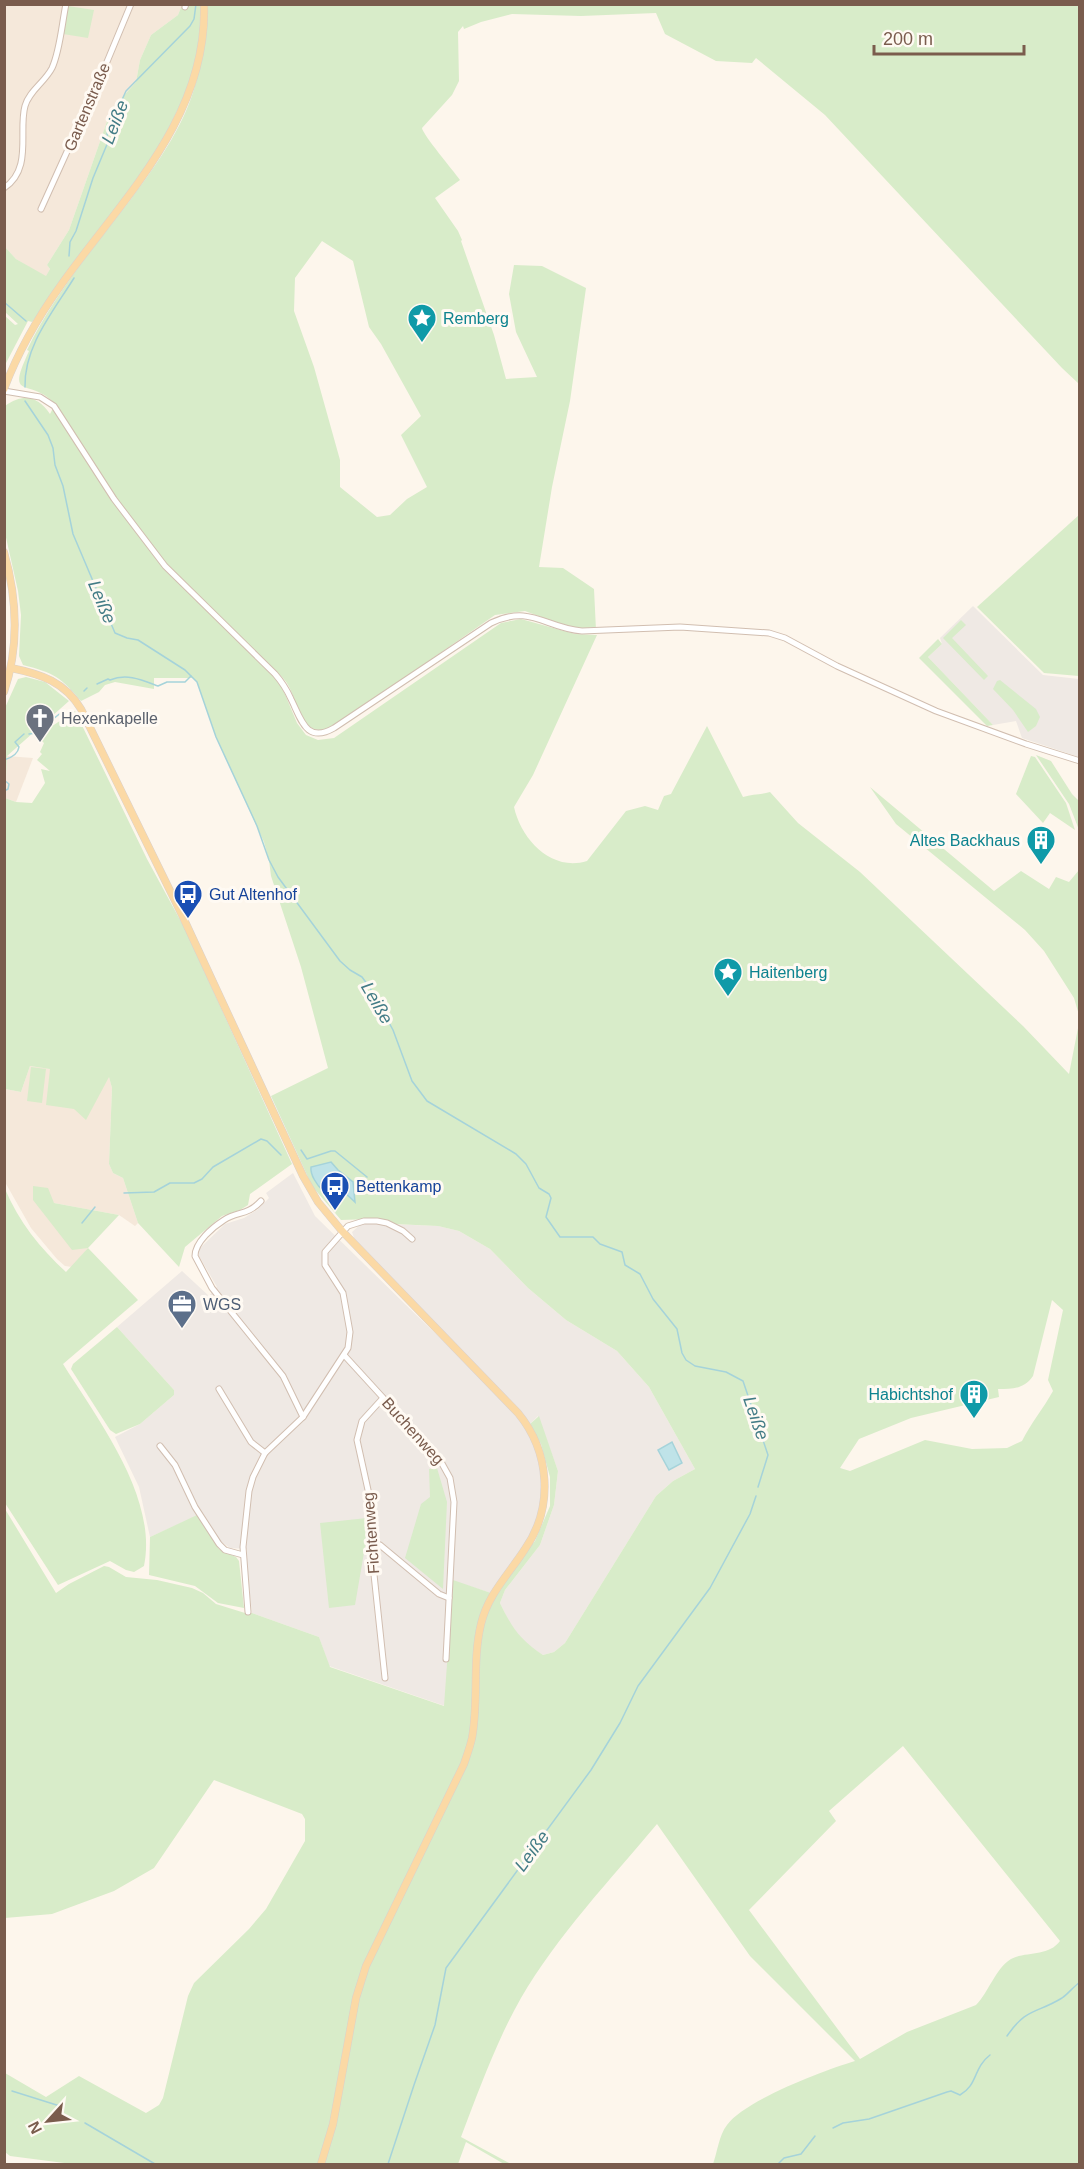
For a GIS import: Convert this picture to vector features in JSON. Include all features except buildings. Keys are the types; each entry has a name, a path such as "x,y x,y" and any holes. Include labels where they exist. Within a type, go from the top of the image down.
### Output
{"main road":[{"path":"4,390 28,337 51,300 142,178 171,133 185,104 198,67 203,41 204,4"},
{"path":"4,552 13,591 15,613 11,668 4,693"},
{"path":"11,668 38,674 57,682 77,703 182,915 303,1176 318,1202 342,1231 522,1418 539,1450 545,1485 542,1511 533,1535 496,1588 483,1616 477,1649 472,1738 464,1764 366,1966 353,2013 333,2124 321,2164"}],"street":[{"path":"4,188 13,181 22,158 26,102 53,65 66,4"},
{"name":"Gartenstraße","path":"41,209 131,4"},
{"path":"4,390 43,399 58,410 85,456 150,549 177,580 275,674 287,690 303,724 314,733 327,732 337,727 491,623 520,615 576,630 680,627 769,633 785,638 837,666 947,716 1080,761"},
{"path":"261,1201 250,1211 225,1219 200,1242 195,1252 199,1266 212,1288 285,1380 303,1417"},
{"path":"248,1612 243,1555 251,1484 265,1453 303,1417 348,1347 350,1332 344,1296 340,1286 326,1268 324,1259 327,1249 342,1231 355,1222 377,1221 398,1228 412,1239"},
{"name":"Buchenweg","path":"344,1355 437,1455 450,1478 454,1502 446,1659"},
{"path":"219,1389 250,1442 265,1453"},
{"name":"Fichtenweg","path":"383,1398 362,1420 357,1440 369,1491 371,1543 385,1678"},
{"path":"160,1446 175,1465 195,1507 219,1544 225,1550 243,1555"},
{"path":"371,1543 380,1545 439,1594 450,1598"}],"shaded area":[{"path":"5,5 182,5 178,15 151,35 140,60 136,82 111,110 69,230 47,265 50,269 46,277 16,259 5,247"},
{"path":"973,606 1043,675 1079,679 1079,757 1022,738 1016,721 993,725 928,657 942,644 940,638"},
{"path":"7,756 33,758 16,802 5,798"},
{"path":"30,1066 109,1076 112,1088 109,1164 113,1173 123,1178 138,1223 135,1226 119,1215 54,1203 33,1186 88,1248 72,1267 65,1266 57,1259 31,1228 5,1182 5,1089 21,1092"},
{"path":"293,1173 315,1216 495,1392 527,1428 540,1458 543,1488 539,1514 528,1539 491,1593 453,1581 445,1706 329,1666 319,1637 252,1613 247,1549 230,1548 219,1540 203,1513 150,1537 139,1487 115,1437 140,1424 174,1395 174,1390 117,1327 182,1271 209,1296 217,1287 199,1256 199,1249 225,1224 244,1218 257,1210 269,1198 266,1193"},
{"path":"362,1223 438,1226 459,1231 490,1249 528,1288 566,1320 617,1351 649,1387 695,1469 673,1481 656,1496 565,1643 554,1652 543,1655 525,1644 509,1622 500,1603 505,1590 540,1545 554,1505 558,1471 538,1416 530,1424 378,1265 354,1238 352,1232"}],"green space":[{"path":"182,5 1079,5 1079,384 825,115 756,58 752,63 716,61 665,34 656,13 581,16 512,14 464,29 463,26 458,32 459,81 452,95 422,128 460,180 435,198 462,240 494,335 506,379 537,377 516,332 509,294 514,265 542,266 586,288 570,401 552,487 539,567 563,568 594,589 596,630 571,628 525,611 495,615 332,728 322,730 308,725 287,683 272,668 297,723 306,735 318,740 334,738 501,623 521,619 575,634 597,635 533,775 514,807 523,830 540,850 561,862 587,861 626,811 645,806 658,810 664,796 671,794 707,726 743,797 770,792 798,823 860,872 1023,1026 1069,1074 1079,1023 1079,2164 713,2164 722,2134 736,2115 786,2087 855,2061 750,1956 657,1824 585,1908 551,1952 521,1998 496,2049 461,2137 511,2164 504,2164 466,2142 458,2164 72,2164 10,2156 5,2152 5,2073 46,2097 79,2076 146,2113 159,2105 163,2098 188,1996 194,1983 266,1909 305,1841 305,1819 302,1814 214,1780 154,1868 114,1891 52,1914 5,1918 5,1509 56,1593 104,1566 126,1577 157,1580 192,1588 203,1593 216,1604 252,1613 319,1637 330,1667 444,1706 453,1580 491,1593 535,1541 550,1506 550,1477 541,1444 530,1424 539,1416 558,1471 554,1505 540,1545 505,1590 500,1603 517,1633 543,1655 554,1652 565,1643 656,1496 673,1481 695,1469 649,1387 617,1351 566,1320 528,1288 490,1249 459,1231 438,1226 371,1223 371,1219 341,1220 312,1186 271,1096 328,1068 301,967 271,876 264,842 216,737 197,682 193,678 154,678 154,689 115,682 105,685 99,692 81,701 68,686 56,677 23,665 19,656 21,615 5,533 5,406 18,399 30,398 40,403 50,414 55,404 37,391 20,383 19,377 29,351 27,350 62,291 162,155 180,124 198,74 195,74 158,150 32,322 28,321 5,365 5,316 15,325 18,324 5,312 5,247 16,259 46,276 50,269 47,265 69,230 111,110 136,82 140,60 151,35 178,15","holes":["322,241 353,261 369,327 421,416 401,435 427,487 407,499 390,515 377,517 340,487 340,460 314,367 294,311 295,278","1052,1300 1063,1310 1048,1380 1053,1391 1022,1441 1007,1448 972,1449 925,1440 850,1471 840,1468 859,1439 911,1418 999,1397 998,1389 1022,1386 1033,1376","903,1746 1060,1941 1043,1952 1017,1957 1005,1963 976,2005 907,2032 860,2059 749,1910 836,1821 829,1811"]},
{"path":"68,6 94,10 88,38 63,34"},
{"path":"1079,515 1079,676 1044,673 977,607"},
{"path":"961,620 966,625 952,638 988,676 984,680 943,638"},
{"path":"938,639 942,644 928,657 993,725 987,726 919,658"},
{"path":"26,677 45,682 69,701 7,756 5,798 16,802 32,803 45,783 41,769 50,771 37,760 42,754 40,752 44,743 37,736 75,711 147,859 185,929 292,1164 250,1194 248,1205 222,1216 185,1247 179,1267 138,1223 123,1178 113,1173 109,1164 112,1088 109,1077 86,1120 74,1109 46,1105 50,1069 30,1066 21,1092 5,1089 4,710 18,679"},
{"path":"1000,680 1036,709 1040,717 1036,726 1028,732 1013,710 993,689"},
{"path":"1036,755 1051,761 1079,801 1079,830 1069,804"},
{"path":"1031,756 1035,757 1066,803 1075,830 1050,813 1043,823 1016,794"},
{"path":"870,787 994,891 1021,871 1049,889 1056,877 1069,882 1079,870 1079,1015 1074,998 1044,951 1025,930 896,824"},
{"path":"31,1067 46,1069 42,1103 27,1101"},
{"path":"33,1186 48,1188 54,1203 119,1215 88,1248 72,1250 33,1200"},
{"path":"5,1189 31,1234 66,1272 88,1248 138,1300 63,1364 108,1434 134,1487 142,1513 146,1540 144,1566 134,1572 110,1561 58,1585 5,1503"},
{"path":"117,1327 174,1390 174,1395 140,1424 116,1434 110,1430 71,1369 73,1364"},
{"path":"437,1468 447,1502 443,1589 405,1558 421,1504 430,1497 429,1469"},
{"path":"197,1515 219,1549 236,1557 239,1561 244,1608 218,1603 195,1586 149,1575 150,1537"},
{"path":"367,1518 366,1541 355,1605 329,1608 320,1523"}],"water":[{"path":"331,1162 353,1182 355,1202 343,1191 323,1191 314,1180 311,1167"},
{"path":"672,1442 682,1463 669,1470 658,1450"}],"waterway":[{"name":"Leiße","path":"69,256 70,242 108,142 107,133 126,91 190,26 194,19 196,4"},
{"name":"Leiße","path":"25,387 29,357 35,343 74,278"},
{"path":"4,302 26,321"},
{"name":"Leiße","path":"25,401 48,435 63,486 73,534 115,633 138,640 185,670 197,682 216,737 278,877 340,961 362,977 370,988 393,1030 412,1081 427,1101 516,1154 526,1164 539,1188 551,1198 546,1217 560,1237 593,1237 600,1244 622,1252 625,1265 640,1274 653,1299 677,1329 682,1353 686,1360 695,1366 726,1372 743,1381 768,1455 758,1487"},
{"path":"97,684 108,679 128,677 158,686 167,682 185,682 191,676"},
{"path":"84,691 87,688"},
{"path":"29,734 36,733 63,711"},
{"path":"4,760 17,752 19,747 15,742 24,734"},
{"path":"4,780 9,784 8,789 4,791"},
{"path":"124,1193 154,1192 170,1183 194,1183 202,1179 213,1167 261,1139 267,1141 281,1155"},
{"path":"301,1150 307,1159 335,1151 367,1177"},
{"path":"82,1223 95,1207"},
{"name":"Leiße","path":"388,2164 435,2025 446,1968 591,1770 620,1723 638,1686 710,1588 750,1514 756,1496"},
{"path":"1007,2036 1026,2015 1062,1998 1080,1982"},
{"path":"833,2128 843,2123 869,2119 947,2092 951,2091 960,2095 970,2086 981,2065 990,2055"},
{"path":"12,2091 63,2107"},
{"path":"85,2123 155,2164"},
{"path":"778,2164 784,2158 801,2154 815,2136"}],"place":[{"name":"Remberg","path":"422,344"},
{"name":"Hexenkapelle","path":"40,744"},
{"name":"Altes Backhaus","path":"1041,866"},
{"name":"Gut Altenhof","path":"188,920"},
{"name":"Haitenberg","path":"728,998"},
{"name":"Bettenkamp","path":"335,1212"},
{"name":"WGS","path":"182,1330"},
{"name":"Habichtshof","path":"974,1420"}]}
